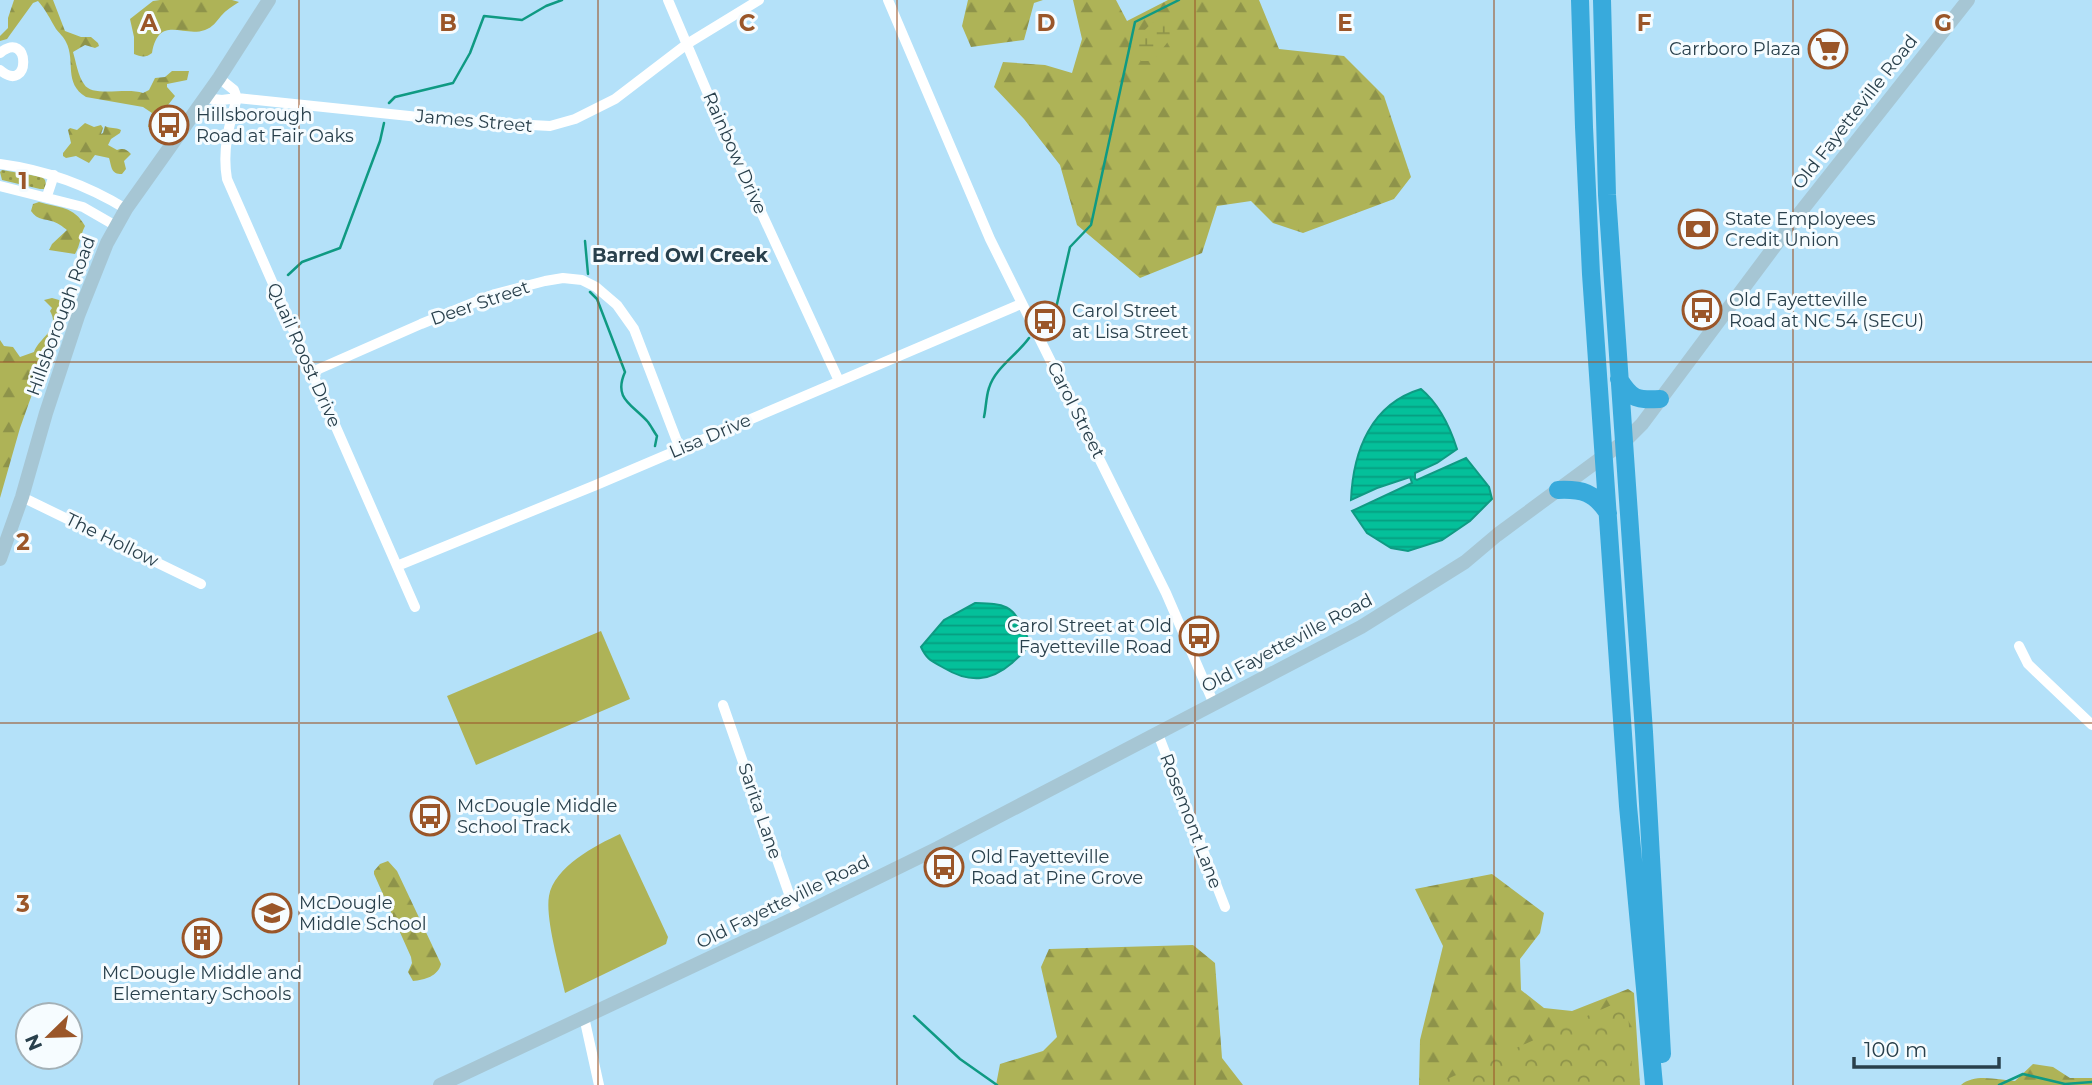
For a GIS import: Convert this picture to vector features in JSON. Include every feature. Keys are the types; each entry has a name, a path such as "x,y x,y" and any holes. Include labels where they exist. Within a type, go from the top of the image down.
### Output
{"highway":[{"path":"1580,0 1587,214 1628,806 1654,1085"},
{"path":"1602,0 1607,195 1644,732 1664,1085"},
{"path":"1619,379 1638,400 1660,399"},
{"path":"1558,490 1577,490 1590,494 1600,501 1608,514"}],"street":[{"name":"Hillsborough Road","path":"0,559 78,316 116,226 219,78 269,0"},
{"name":"Rainbow Drive","path":"668,0 722,127 839,381"},
{"name":"James Street","path":"204,98 237,98 457,121 550,126 575,119 615,99 687,44 759,0"},
{"name":"Carol Street","path":"888,0 990,239 1166,593 1214,704"},
{"name":"Old Fayetteville Road","path":"440,1085 938,848 1361,627 1465,562 1497,535 1624,442 1642,424 1795,219 1968,0"},
{"path":"0,53 14,48 22,53 24,62 22,70 14,75 0,70"},
{"path":"219,78 234,90 237,98"},
{"name":"Quail Roost Drive","path":"237,98 226,138 227,179 415,607"},
{"path":"0,164 54,175 94,191 126,209"},
{"path":"47,197 54,175"},
{"path":"0,186 83,207 116,226"},
{"name":"Deer Street","path":"312,372 495,294 563,278 582,280 617,304 634,329 680,449"},
{"name":"Lisa Drive","path":"397,566 1021,304"},
{"name":"The Hollow","path":"22,497 201,584"},
{"path":"2019,646 2028,664 2092,725"},
{"name":"Sarita Lane","path":"723,705 799,916"},
{"name":"Rosemont Lane","path":"1158,734 1225,907"},
{"path":"584,1017 599,1085"}],"green space":[{"path":"14,0 53,0 65,31 81,37 91,37 98,43 99,46 95,48 85,45 73,52 80,77 88,88 143,93 149,90 155,78 165,77 172,71 189,71 187,80 167,84 175,96 151,127 148,127 152,113 143,107 86,97 79,91 72,78 66,42 38,1 33,3 7,39 0,41 0,36 8,28"},
{"path":"968,0 1043,0 1034,3 1024,40 971,47 962,26"},
{"path":"1073,0 1116,0 1127,21 1168,0 1259,0 1279,49 1344,56 1384,96 1411,177 1394,199 1303,233 1273,223 1251,201 1217,206 1202,253 1140,278 1077,225 1060,165 1024,119 994,87 1003,62 1045,65 1072,73 1082,39"},
{"path":"153,1 239,2 208,29 197,32 166,31 160,34 148,56 134,54 130,19"},
{"path":"1155,21 1169,25 1170,39 1153,61 1141,61 1140,38"},
{"path":"85,123 94,127 101,125 101,134 105,126 121,130 108,145 117,150 125,149 131,154 124,161 126,169 122,174 114,172 109,158 95,155 89,163 76,156 63,156 71,143 68,130 77,130"},
{"path":"2,170 42,177 46,185 44,189 40,189 2,180"},
{"path":"39,202 71,211 81,219 85,226 75,254 49,250 67,230 55,222 33,214 33,204"},
{"path":"52,298 62,304 20,428 0,498 0,340 4,346 13,347 20,357 34,352 53,323 50,311 52,308 44,300"},
{"path":"601,631 630,699 476,765 447,696"},
{"path":"620,834 668,937 666,944 565,993 549,917 549,896 559,876 577,858"},
{"path":"388,861 397,871 441,964 437,972 426,978 413,981 408,972 412,963 411,957 374,874 380,864"},
{"path":"1492,874 1544,913 1540,933 1520,959 1521,990 1544,1008 1572,1011 1628,989 1634,993 1640,1085 1419,1085 1420,1040 1443,946 1415,889"},
{"path":"1193,945 1215,963 1222,1058 1243,1085 996,1085 1000,1064 1043,1051 1057,1037 1041,967 1049,949"},
{"path":"1627,998 1633,1085 1434,1085"},
{"path":"2033,1064 2053,1067 2070,1078 2092,1078 2092,1085 1961,1085 1980,1078 2015,1081"}],"shaded area":[{"path":"1421,389 1443,416 1457,449 1437,463 1415,473 1415,479 1466,458 1489,487 1492,499 1470,521 1442,540 1408,551 1391,548 1367,533 1352,511 1412,483 1410,477 1351,500 1356,464 1368,432 1389,406"},
{"path":"975,603 1000,605 1012,611 1021,623 1028,645 1012,663 996,674 971,678 953,673 933,662 921,647 944,620"}],"waterway":[{"path":"389,103 395,97 453,83 470,53 484,16 522,20 562,0"},
{"path":"1042,328 1054,317 1070,247 1091,225 1135,22 1179,0"},
{"path":"288,275 302,262 340,248 380,141 384,123"},
{"path":"585,241 588,274"},
{"path":"590,292 597,299 625,372 621,389 623,395 657,436 655,446"},
{"path":"984,417 992,381 1029,338"},
{"path":"914,1016 960,1059 997,1085"},
{"path":"1999,1085 2023,1074 2065,1084 2092,1082"}],"place":[{"name":"Carrboro Plaza","path":"1828,49"},
{"name":"Hillsborough Road at Fair Oaks","path":"169,125"},
{"name":"State Employees Credit Union","path":"1698,229"},
{"name":"Old Fayetteville Road at NC 54 (SECU)","path":"1702,310"},
{"name":"Carol Street at Lisa Street","path":"1045,321"},
{"name":"Carol Street at Old Fayetteville Road","path":"1199,636"},
{"name":"McDougle Middle School Track","path":"430,816"},
{"name":"Old Fayetteville Road at Pine Grove","path":"944,867"},
{"name":"McDougle Middle School","path":"272,913"},
{"name":"McDougle Middle and Elementary Schools","path":"202,938"}],"district":[{"name":"Barred Owl Creek","path":"680,255"}]}
